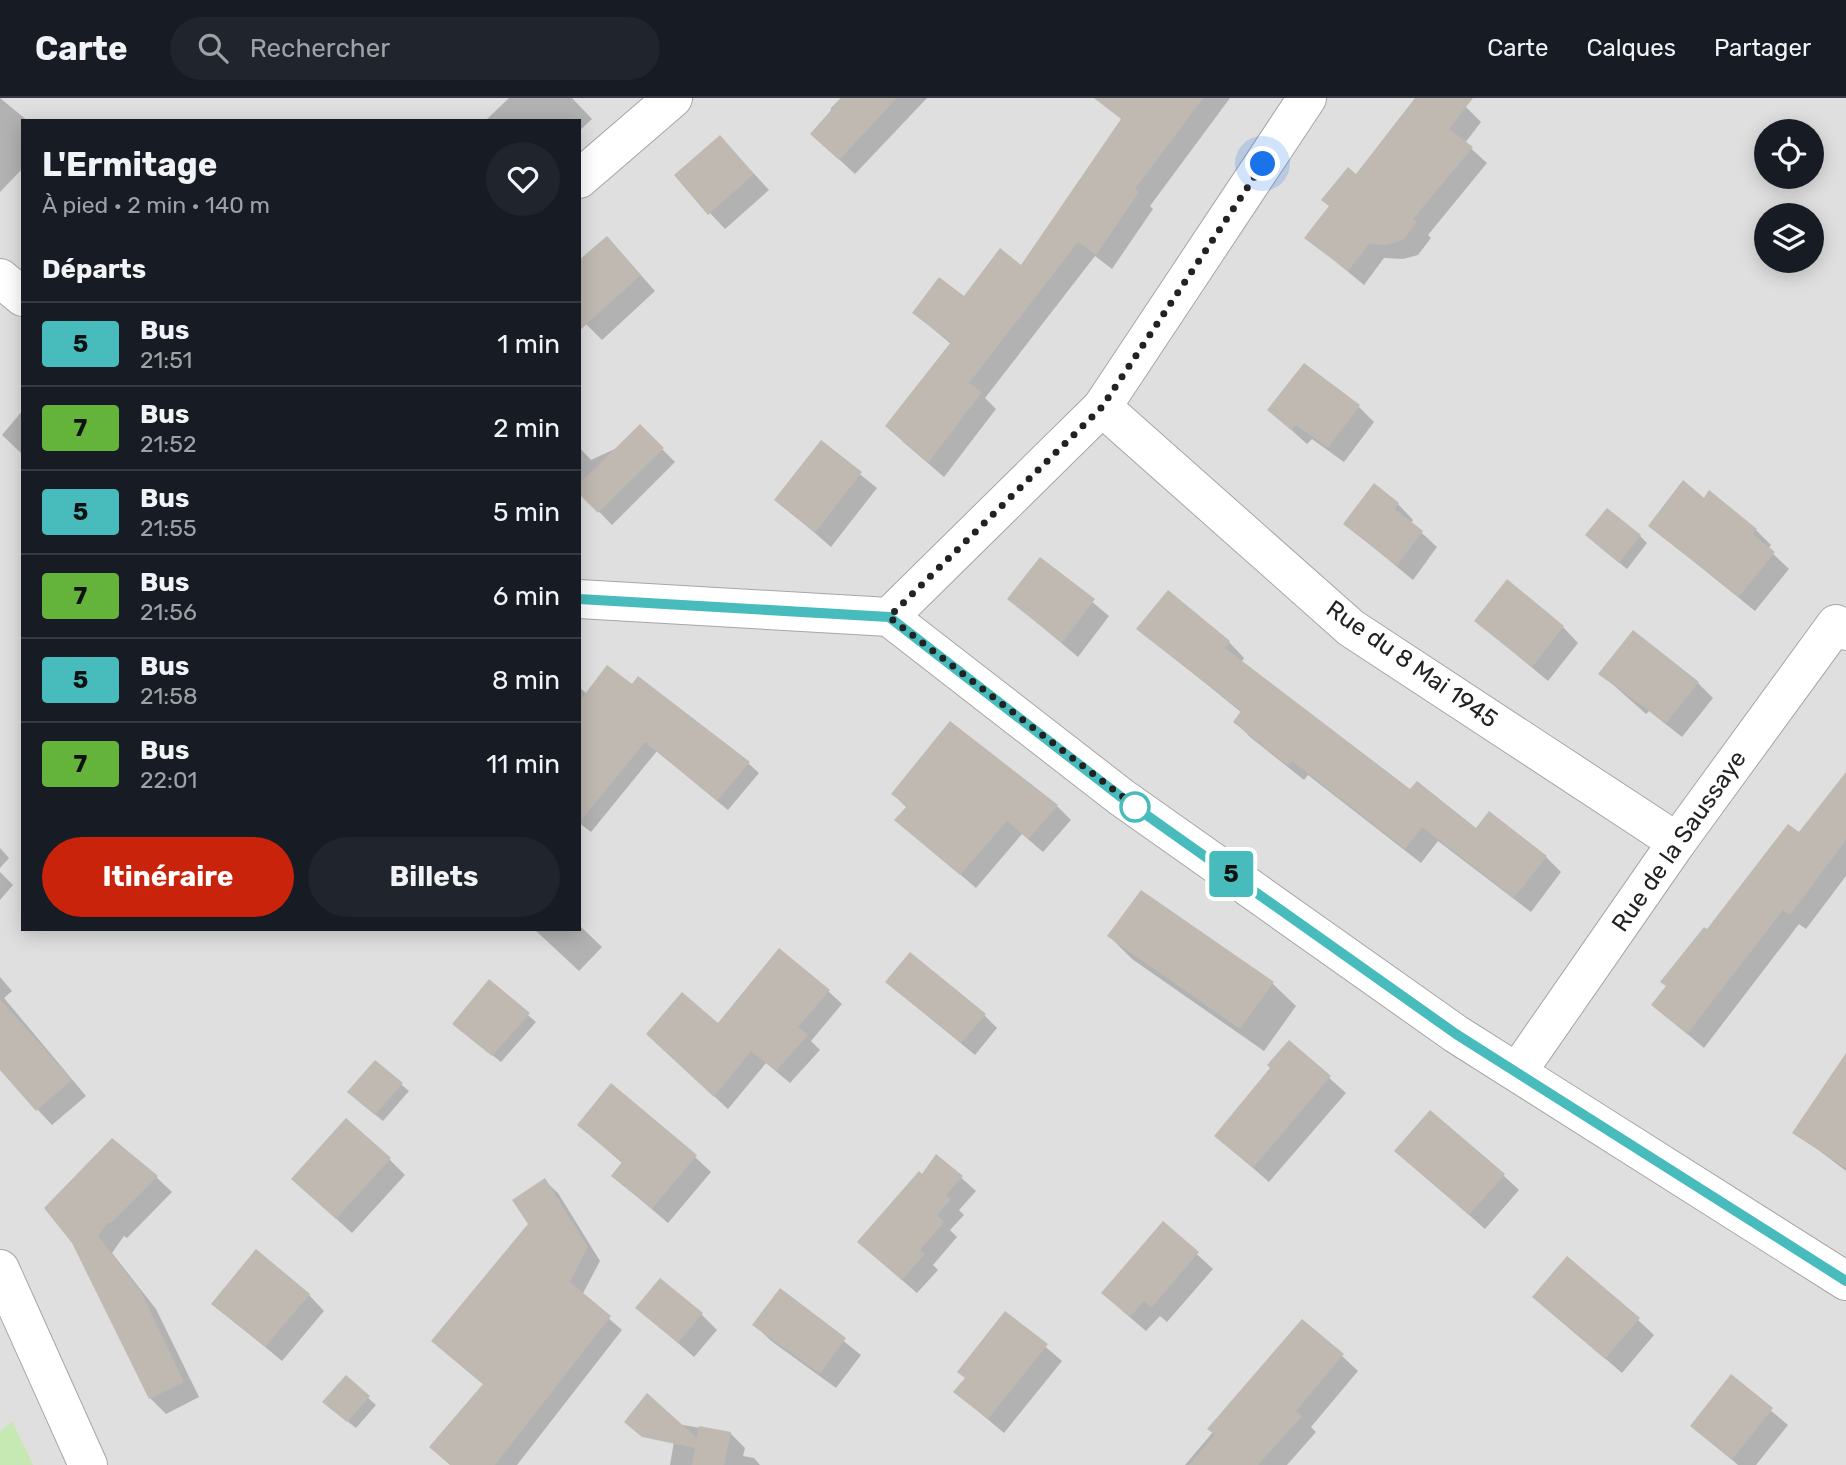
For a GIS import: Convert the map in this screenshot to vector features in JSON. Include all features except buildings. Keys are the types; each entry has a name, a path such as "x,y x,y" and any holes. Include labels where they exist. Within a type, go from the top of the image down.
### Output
{"street":[{"path":"581,177 673,98"},
{"path":"889,617 1102,407 1307,98"},
{"path":"0,278 21,295"},
{"name":"Rue du 8 Mai 1945","path":"1102,407 1351,628 1677,842"},
{"path":"581,598 889,617 1121,797 1456,1034 1846,1281"},
{"name":"Rue de la Saussaye","path":"1518,1071 1677,842 1836,624 1846,631"},
{"path":"0,1269 88,1465"}],"shaded area":[{"path":"0,98 1846,98 1846,1465 0,1465"}],"green space":[{"path":"12,1421 33,1465 0,1465 0,1432"}],"bus line":[{"name":"5","path":"581,599 889,617 1121,797 1456,1034 1846,1281"}],"route":[{"path":"1135,807 1144,813 889,617 1102,407 1263,164"}]}
